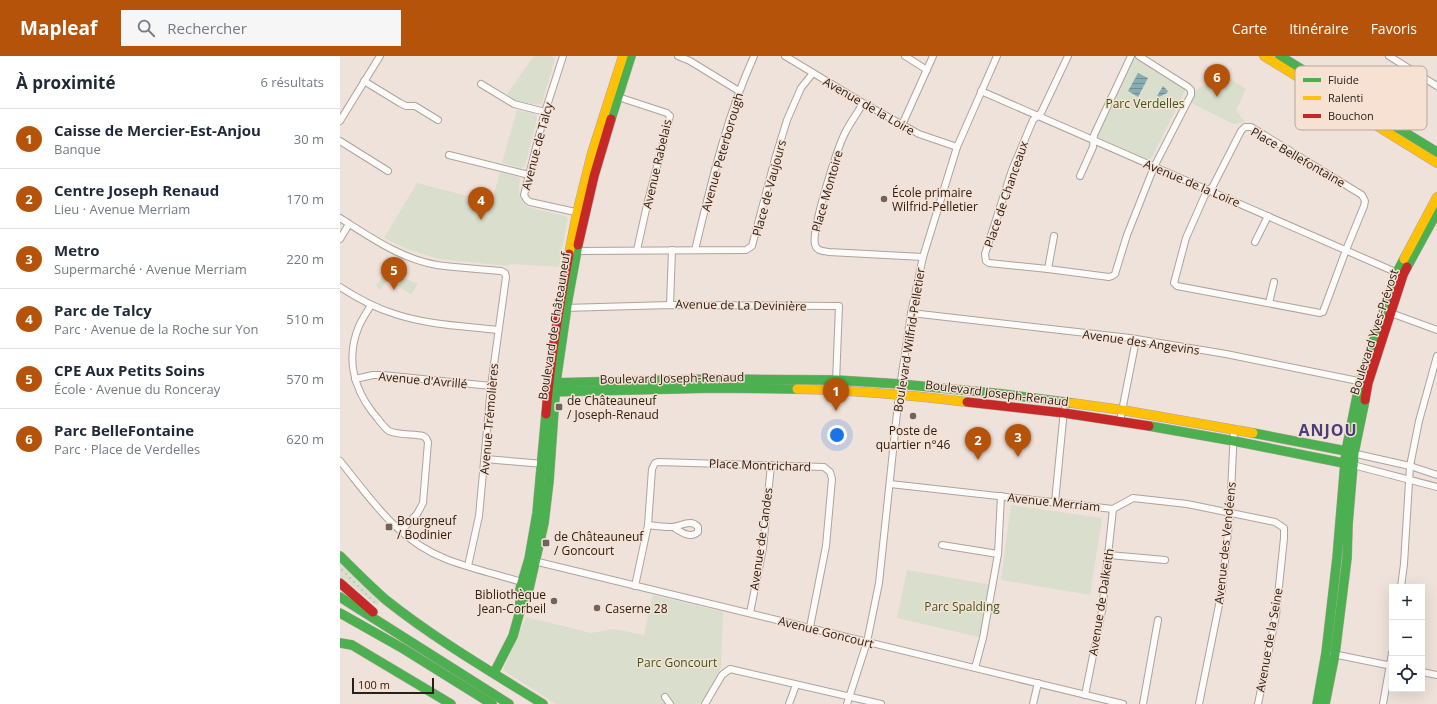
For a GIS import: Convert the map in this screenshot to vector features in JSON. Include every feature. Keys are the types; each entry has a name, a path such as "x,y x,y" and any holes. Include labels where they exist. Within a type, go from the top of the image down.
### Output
{"main road":[{"name":"Boulevard de Châteauneuf","path":"614,95 623,56"},
{"name":"Boulevard de Châteauneuf","path":"494,673 513,636 521,602 528,593 526,584 545,514 546,464 552,388 563,308 592,153 614,95 631,56"},
{"path":"1264,56 1295,75"},
{"path":"1280,56 1296,66"},
{"path":"1384,130 1437,163"},
{"path":"1401,130 1437,152"},
{"name":"Boulevard Yves-Prévost","path":"1325,704 1342,561 1350,452 1364,382 1400,274 1437,197"},
{"name":"Boulevard Yves-Prévost","path":"1400,274 1437,212"},
{"name":"Boulevard Joseph-Renaud","path":"552,388 713,379 836,380 900,384 1003,394 1122,410 1234,429 1350,452"},
{"name":"Boulevard Joseph-Renaud","path":"552,388 836,390 946,398 1120,421 1234,441 1349,465"},
{"path":"946,398 947,389"},
{"path":"1002,405 1003,394"},
{"path":"340,556 365,581 409,618 441,640 543,704"},
{"path":"340,583 403,637"},
{"path":"340,598 509,704"},
{"path":"340,613 402,648 492,704"},
{"path":"340,622 399,654 479,704"},
{"path":"340,638 400,672 451,704"},
{"path":"340,643 352,645"},
{"name":"Boulevard Yves-Prévost","path":"1317,704 1330,654"}],"street":[{"path":"340,121 380,56"},
{"name":"Avenue de Talcy","path":"562,56 545,112 524,195 527,200 581,214"},
{"path":"678,56 690,61 739,91"},
{"name":"Avenue Peterborough","path":"695,250 719,154 739,91 754,56"},
{"name":"Avenue de la Loire","path":"786,56 812,73 902,125 919,134 957,147"},
{"path":"905,56 927,70"},
{"path":"902,125 933,56"},
{"name":"Boulevard Wilfrid-Pelletier","path":"847,704 867,642 879,583 898,394 911,313 923,257 957,147 997,56"},
{"path":"1038,116 1041,113 1068,56"},
{"path":"1080,176 1094,146 1094,135 1131,56"},
{"name":"Place de Chanceaux","path":"1038,116 1033,120 1012,170 985,254 986,261 989,263 1109,277 1112,276 1115,274 1127,235 1154,166 1191,95 1191,90 1188,87 1139,56"},
{"path":"1389,56 1405,66"},
{"name":"Place de Vaujours","path":"573,251 746,250 752,246 787,120 801,88 812,73"},
{"path":"1427,80 1437,86"},
{"path":"364,81 400,103 406,106 415,106 438,120"},
{"path":"481,84 514,104 545,112"},
{"name":"Avenue de la Loire","path":"981,91 1400,274"},
{"name":"Avenue Rabelais","path":"614,95 667,112 670,116 637,250"},
{"name":"Place Montoire","path":"863,103 844,135 831,173 817,222 814,236 815,245 820,250 829,252 923,257"},
{"name":"Place Bellefontaine","path":"1209,191 1241,131 1245,127 1251,127 1362,196 1365,201 1364,206 1346,250"},
{"path":"340,141 388,171"},
{"path":"449,155 528,176"},
{"path":"1209,191 1205,195 1186,238 1174,283 1177,286 1320,313 1324,312 1346,250"},
{"path":"1255,242 1268,216"},
{"path":"340,218 349,224 340,239"},
{"name":"Avenue Trémolières","path":"349,224 376,241 420,260 436,265 503,272 506,277 491,386 480,516 468,566"},
{"path":"1048,269 1054,236"},
{"path":"670,304 672,250"},
{"path":"1269,303 1274,282"},
{"path":"340,287 371,305 394,314 416,320 498,330"},
{"name":"Avenue de La Devinière","path":"563,308 670,304 839,306 836,390"},
{"path":"371,305 360,325 355,340 353,365 355,379 362,397 385,428 390,432 423,436 428,442 423,503 417,514 401,531"},
{"path":"1387,312 1437,330"},
{"name":"Avenue des Angevins","path":"911,313 1136,340 1226,354 1364,382"},
{"path":"1120,421 1136,340"},
{"path":"1401,584 1410,466 1419,421 1437,356"},
{"name":"Avenue d'Avrillé","path":"355,379 373,375 383,375 491,386"},
{"path":"1055,502 1065,402"},
{"name":"Avenue des Vendéens","path":"1198,704 1222,590 1230,513 1234,429"},
{"name":"Boulevard Joseph-Renaud","path":"1350,452 1410,466 1437,475"},
{"path":"485,459 546,464"},
{"path":"340,461 382,514 401,531 431,552 445,559 526,584"},
{"name":"Place Montrichard","path":"635,586 648,525 652,469 658,462 824,467 830,472 832,479 826,546 810,628"},
{"name":"Avenue de Candes","path":"750,613 762,548 771,465"},
{"name":"Boulevard Joseph-Renaud","path":"1349,465 1437,487"},
{"name":"Avenue Merriam","path":"890,484 1113,509 1133,498 1187,504 1276,522 1284,528"},
{"path":"975,668 983,638 998,554 1001,496"},
{"name":"Avenue de Dalkeith","path":"1085,695 1102,611 1113,509"},
{"path":"648,525 673,527"},
{"name":"Avenue de la Seine","path":"1258,704 1276,615 1284,528"},
{"path":"942,545 998,554"},
{"path":"1109,555 1165,560"},
{"name":"Avenue Goncourt","path":"532,560 1123,704"},
{"path":"1143,704 1158,620"},
{"path":"1330,654 1389,665"},
{"path":"705,704 722,675 730,669 881,704"},
{"path":"1425,673 1437,675"},
{"path":"1383,704 1389,675"},
{"path":"1033,704 1038,683"},
{"path":"788,704 796,685"},
{"path":"665,697 670,704"}],"green space":[{"path":"534,56 551,56 555,59 541,104 528,104 514,100 507,94"},
{"name":"Parc Verdelles","path":"1134,58 1186,89 1150,161 1096,137"},
{"path":"1221,73 1246,89 1236,110 1245,122 1233,124 1189,102 1194,92"},
{"path":"517,110 535,114 537,118 525,166 521,168 502,163"},
{"path":"500,172 518,177 520,179 520,198 528,207 568,217 559,267 512,264 507,266 439,259 407,249 384,238 417,183 492,202"},
{"path":"386,271 418,284 411,294 396,285 397,283 393,280 392,282 388,279 380,290 376,286"},
{"path":"1011,505 1102,518 1090,595 1001,580"},
{"path":"340,564 381,601 377,606 340,576"},
{"name":"Parc Spalding","path":"907,570 992,585 983,638 897,618"},
{"name":"Parc Goncourt","path":"653,595 723,612 721,668 699,704 556,704 503,670 526,617 591,633 613,629 644,635"}],"water":[{"path":"1138,73 1148,78 1138,97 1128,91"},
{"path":"1163,86 1168,91 1159,97 1157,96"}],"traffic: fast":[{"path":"611,119 631,56"},
{"path":"1280,56 1296,66"},
{"path":"1401,130 1437,152"},
{"path":"1407,267 1437,212"},
{"path":"521,602 528,593 544,523 549,481 556,382 568,299 578,245"},
{"path":"1317,704 1326,653 1337,558 1346,451 1360,381 1397,272 1404,259"},
{"path":"548,383 713,379 836,380 900,384 1003,394 1072,403"},
{"path":"548,392 714,388 797,389"},
{"path":"1325,704 1335,654 1347,558 1348,524 1354,453 1365,400"},
{"path":"494,673 513,636 520,611 520,589 529,559 537,513 546,414"},
{"path":"1149,426 1234,441 1353,465"},
{"path":"1253,433 1346,451"},
{"path":"340,556 380,595 424,628 543,704"},
{"path":"340,597 509,704"},
{"path":"340,613 402,648 492,704"},
{"path":"340,643 352,645 451,704"}],"traffic: slow":[{"path":"569,254 577,213 592,153 623,56"},
{"path":"1264,56 1295,75"},
{"path":"1384,130 1437,163"},
{"path":"1404,259 1437,197"},
{"path":"797,389 882,393 967,402"},
{"path":"1072,403 1122,410 1253,433"}],"traffic: jam":[{"path":"578,245 594,176 611,119"},
{"path":"546,414 555,334 569,254"},
{"path":"1365,400 1368,383 1403,275 1407,267"},
{"path":"967,402 1064,413 1149,426"},
{"path":"340,583 373,612"}],"place":[{"name":"Parc BelleFontaine","path":"1217,97"},
{"name":"École primaire Wilfrid-Pelletier","path":"884,199"},
{"name":"Parc de Talcy","path":"481,220"},
{"name":"CPE Aux Petits Soins","path":"394,290"},
{"name":"de Châteauneuf / Joseph-Renaud","path":"559,407"},
{"name":"Caisse de Mercier-Est-Anjou","path":"836,411"},
{"name":"Poste de quartier n°46","path":"913,416"},
{"name":"Metro","path":"1018,457"},
{"name":"Centre Joseph Renaud","path":"978,460"},
{"name":"Bourgneuf / Bodinier","path":"389,527"},
{"name":"de Châteauneuf / Goncourt","path":"546,543"},
{"name":"Bibliothèque Jean-Corbeil","path":"554,601"},
{"name":"Caserne 28","path":"597,608"}],"district":[{"name":"ANJOU","path":"1328,430"}]}
